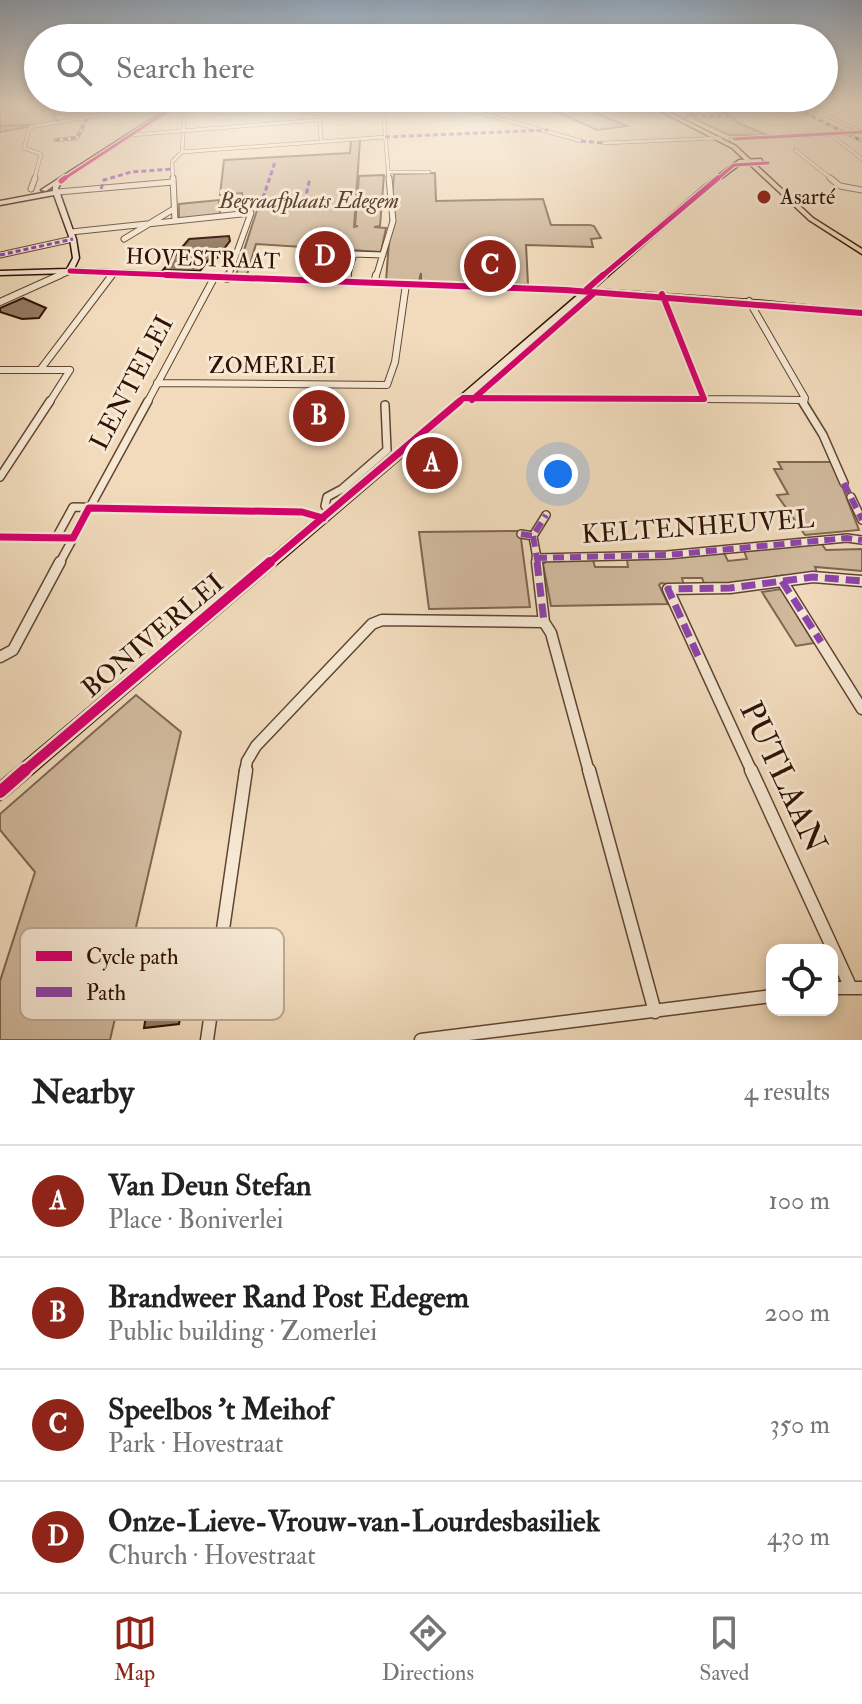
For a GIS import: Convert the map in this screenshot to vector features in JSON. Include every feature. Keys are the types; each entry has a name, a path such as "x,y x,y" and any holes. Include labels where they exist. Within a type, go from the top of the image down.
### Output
{"main road":[{"path":"744,153 756,160 796,207 862,252"},
{"path":"747,153 808,209 862,246"}],"street":[{"path":"34,193 42,155 36,153"},
{"path":"0,203 44,190 104,153"},
{"path":"175,221 172,210 172,162 181,153"},
{"path":"374,283 393,221 386,153"},
{"name":"BONIVERLEI","path":"0,792 467,399 744,153"},
{"path":"798,153 836,184 862,190"},
{"name":"BONIVERLEI","path":"736,162 756,160"},
{"path":"388,172 429,172"},
{"path":"0,302 70,271 76,258 72,236 55,188 61,181"},
{"path":"34,193 173,182"},
{"path":"44,190 58,192"},
{"path":"124,239 172,210"},
{"path":"0,255 72,236 153,223 251,213 227,279"},
{"path":"346,282 354,254 383,255"},
{"name":"HOVESTRAAT","path":"0,273 70,271 662,294 862,313"},
{"path":"40,370 113,274"},
{"name":"LENTELEI","path":"0,657 13,650 214,278"},
{"name":"ZOMERLEI","path":"157,383 387,385 395,362 406,284"},
{"path":"662,294 704,399 802,400"},
{"path":"749,301 805,398 802,400"},
{"path":"0,370 70,370 0,477"},
{"path":"467,399 695,399"},
{"path":"802,400 823,435 844,483"},
{"path":"385,405 387,450 400,453"},
{"name":"BONIVERLEI","path":"332,511 325,506 327,497 342,489 387,450"},
{"path":"851,497 862,520"},
{"name":"LENTELEI","path":"56,538 73,507 89,508"},
{"path":"89,508 302,512"},
{"name":"KELTENHEUVEL","path":"533,536 546,515"},
{"path":"521,534 533,536 545,610 544,622 551,633 591,772 655,1012"},
{"path":"0,537 73,538"},
{"name":"KELTENHEUVEL","path":"536,558 667,555 847,538 862,540"},
{"path":"862,581 813,577 782,581 862,709"},
{"name":"PUTLAAN","path":"782,581 730,588 668,589 856,987"},
{"path":"223,928 247,761 256,746 372,624 382,620 544,622"},
{"path":"421,1040 766,997"},
{"path":"207,1040 210,1020"}],"green space":[{"name":"Begraafplaats Edegem","path":"359,153 354,227 358,226 355,226 359,176 384,175 380,226 374,227 386,228 381,252 256,244 246,278 235,278 259,204 244,204 242,193 220,195 224,160"},
{"path":"435,173 436,201 543,199 551,225 594,226 601,238 591,239 593,247 526,245 528,284 421,282 421,273 419,281 386,281 394,174"},
{"path":"219,200 220,214 179,219 179,204"},
{"path":"778,462 833,462 859,530 805,535 777,495 788,494 774,469 782,469"},
{"path":"520,531 530,607 429,609 419,532"},
{"path":"821,543 826,550 862,549 862,571 815,567 818,575 776,576 773,580 705,586 702,578 682,578 684,586 659,585 668,604 551,606 543,564 549,560 593,560 595,567 628,567 627,560 724,553 728,561 747,559 744,551"},
{"path":"781,589 814,643 796,646 762,592"},
{"path":"136,695 181,732 136,928 20,928 20,1020 115,1020 110,1040 0,1040 0,981 35,872 0,830 0,814"}],"building":[{"path":"229,236 230,241 217,258 210,258 200,271 163,270 189,239"},
{"path":"313,248 343,249 336,269 305,267"},
{"path":"23,298 46,308 39,318 22,319 0,312 0,308"},
{"path":"145,1020 180,1020 179,1024 144,1028"}],"marked path":[{"path":"263,198 275,162"},
{"path":"101,189 104,180 131,172 172,169"},
{"path":"267,202 304,204 310,178"},
{"path":"0,255 73,239"},
{"path":"844,483 862,520"},
{"path":"521,534 533,536 546,515"},
{"path":"533,536 545,610 544,622"},
{"path":"536,558 667,555 847,538 862,540"},
{"path":"698,656 668,589 730,588 813,577 862,581"},
{"path":"782,581 821,642"}],"cycle path":[{"path":"61,181 104,153"},
{"path":"587,289 734,165 768,163"},
{"path":"70,271 664,295 862,313"},
{"path":"472,400 593,294"},
{"path":"0,792 463,398 704,399 662,294"},
{"path":"0,537 73,538 89,508 302,512 323,518"}],"place":[{"name":"Asarté","path":"764,197"},
{"name":"Onze-Lieve-Vrouw-van-Lourdesbasiliek","path":"325,257"},
{"name":"Speelbos 't Meihof","path":"490,266"},
{"name":"Brandweer Rand Post Edegem","path":"319,416"},
{"name":"Van Deun Stefan","path":"432,463"}]}
